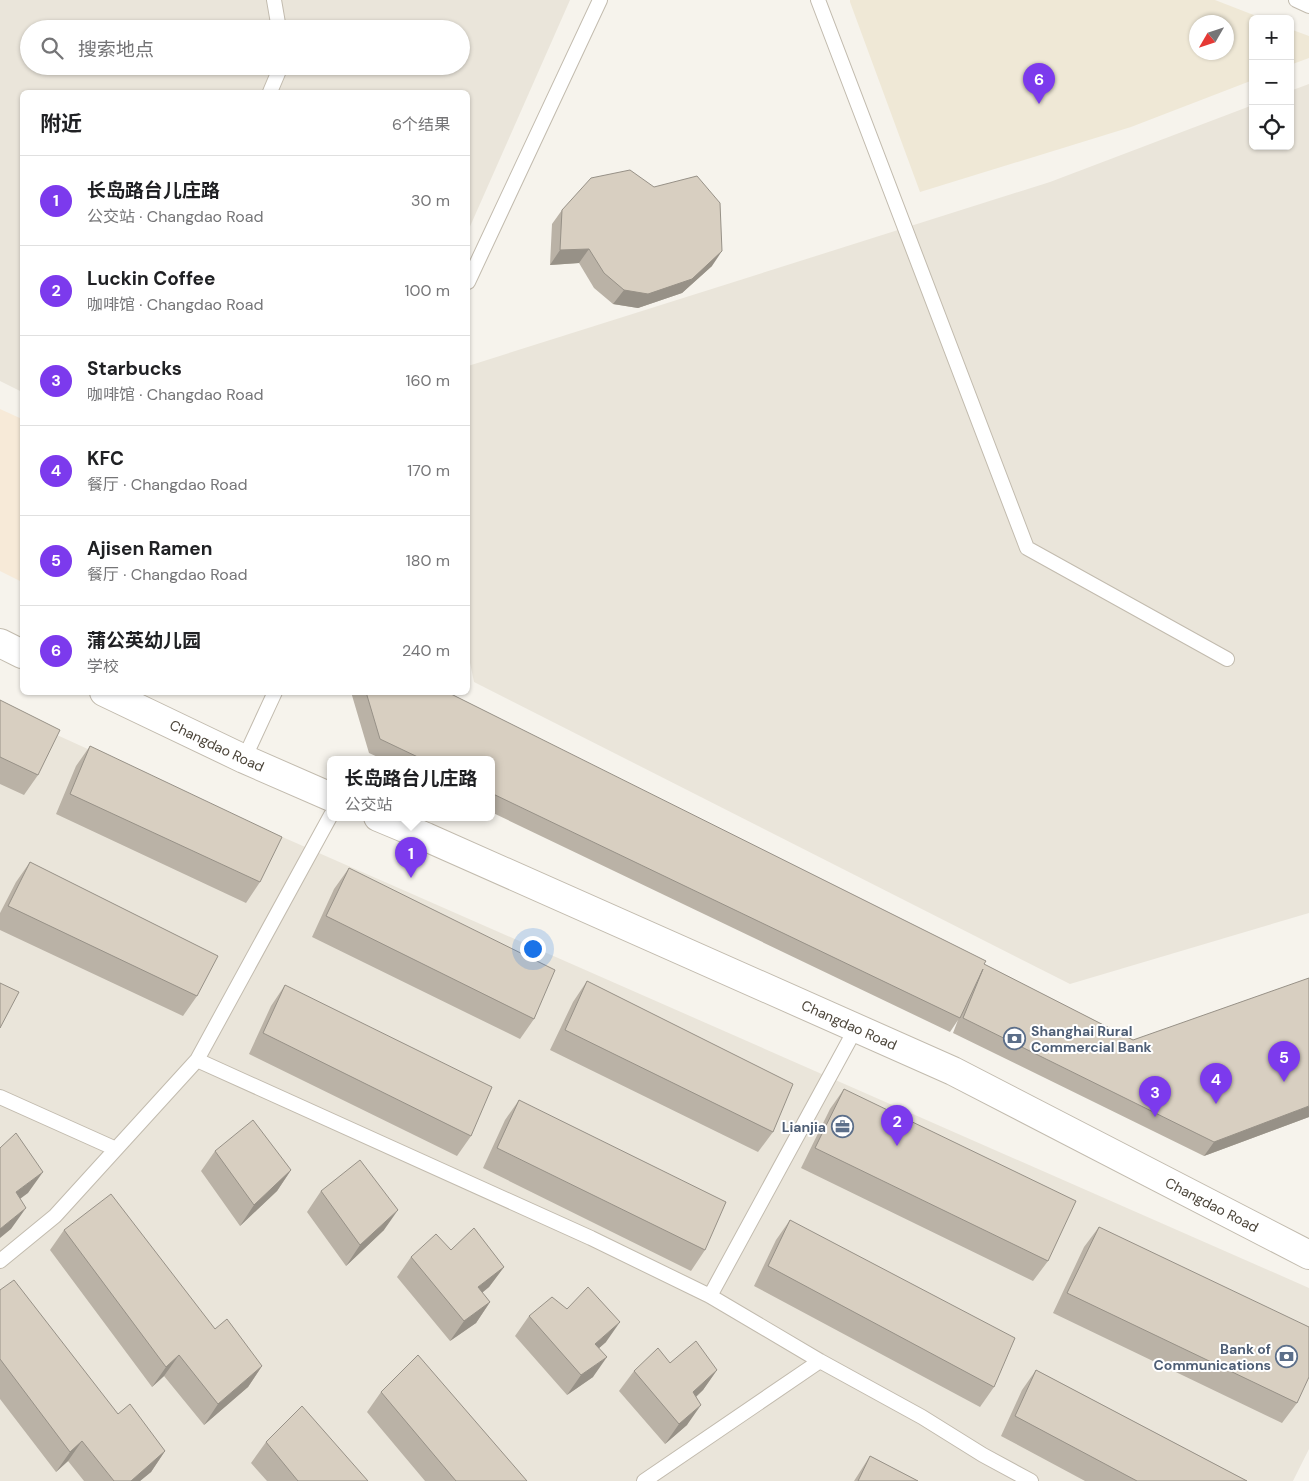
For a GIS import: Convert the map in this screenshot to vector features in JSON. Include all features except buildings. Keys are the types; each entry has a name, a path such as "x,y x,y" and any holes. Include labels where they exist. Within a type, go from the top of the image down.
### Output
{"street":[{"path":"0,643 20,653"},
{"name":"Changdao Road","path":"110,695 244,759 327,795"},
{"name":"Changdao Road","path":"388,821 953,1071 1309,1255"}],"lane":[{"path":"274,0 278,20"},
{"path":"470,278 600,0"},
{"path":"818,0 1027,548 1227,659"},
{"path":"1296,0 1309,6"},
{"path":"271,90 277,75"},
{"path":"244,759 274,695"},
{"path":"0,1261 55,1216 197,1060 328,821"},
{"path":"710,1296 856,1028"},
{"path":"197,1060 591,1238 710,1296 1031,1481"},
{"path":"0,1096 116,1150"},
{"path":"644,1481 820,1361"}],"shaded area":[{"path":"0,0 570,0 470,226 470,90 20,90 20,391 0,381"},
{"path":"850,0 1215,0 1254,15 1249,15 1249,82 1131,127 920,192"},
{"path":"1294,30 1309,36 1309,58 1294,64"},
{"path":"1309,84 1309,913 1070,984 474,682 470,663 470,365 1050,182 1249,107 1249,150 1294,150 1294,90"},
{"path":"0,409 20,418 20,581 0,571"},
{"path":"0,709 228,813 1309,1288 1309,1449 1293,1481 0,1481"}],"place":[{"name":"蒲公英幼儿园","path":"1039,104"},
{"name":"长岛路台儿庄路","path":"411,878"},
{"name":"Shanghai Rural Commercial Bank","path":"1015,1039"},
{"name":"Ajisen Ramen","path":"1284,1082"},
{"name":"KFC","path":"1216,1104"},
{"name":"Starbucks","path":"1155,1117"},
{"name":"Lianjia","path":"842,1127"},
{"name":"Luckin Coffee","path":"897,1146"},
{"name":"Bank of Communications","path":"1287,1357"}]}
